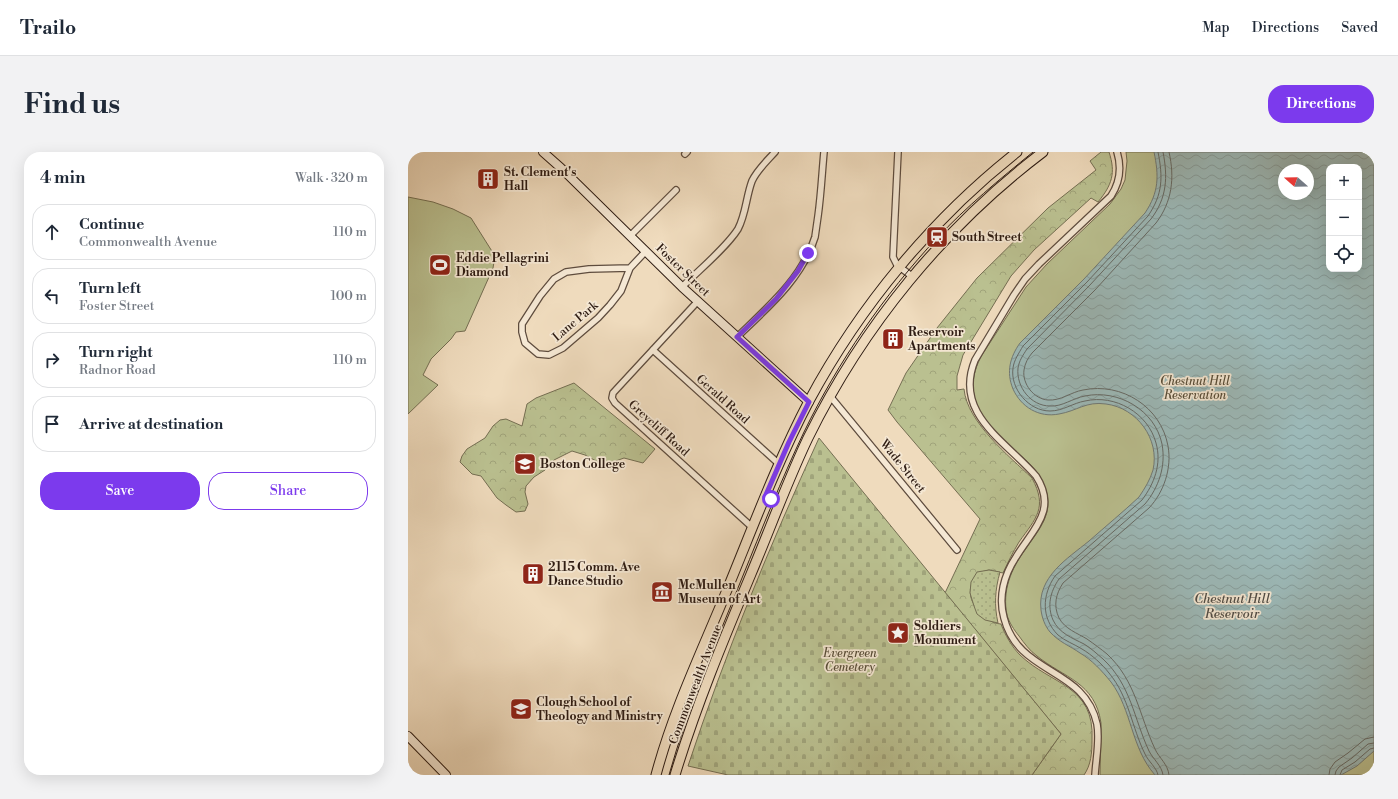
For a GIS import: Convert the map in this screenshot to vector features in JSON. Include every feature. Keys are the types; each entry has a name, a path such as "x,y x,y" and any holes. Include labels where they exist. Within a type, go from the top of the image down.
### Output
{"main road":[{"name":"Commonwealth Avenue","path":"656,775 681,702 752,528 779,464 809,402 848,338 900,267 958,204 1017,152"},
{"name":"Commonwealth Avenue","path":"675,775 692,721 709,676 799,458 830,396 868,335 913,277 940,246 973,212 1009,179 1043,152"},
{"path":"765,497 780,503"}],"street":[{"name":"Foster Street","path":"543,152 682,287 809,402"},
{"path":"682,287 728,242 738,228 756,173 775,152"},
{"path":"737,337 776,299 798,271 808,253 815,236 820,204 824,152"},
{"path":"898,152 893,253 895,262 913,277"},
{"path":"1095,775 1098,728 1093,710 1087,698 1070,682 1026,655 1012,638 1006,625 1002,605 1002,592 1005,580 1016,557 1039,523 1044,511 1045,498 1042,487 1036,476 981,420 971,399 969,385 975,360 1025,279 1111,196 1117,185 1120,172 1117,152"},
{"path":"630,236 676,190"},
{"name":"Lane Park","path":"630,268 566,272 554,279 540,296 522,324 522,332 525,343 538,354 549,355 563,348 598,318 610,305 621,291 630,268 646,251"},
{"name":"Greycliff Road","path":"698,301 613,393 612,396 613,400 752,528"},
{"name":"Gerald Road","path":"653,350 779,464"},
{"name":"Wade Street","path":"830,396 957,550"},
{"path":"408,736 446,775"}],"green space":[{"path":"1101,152 1109,152 1111,159 1112,173 1107,190 1098,202 1091,198 1034,250 1011,276 963,355 957,376 957,390 964,389 967,401 981,426 990,438 1032,478 1037,488 1039,497 1038,512 1035,519 1019,542 1003,573 989,570 977,573 970,590 970,595 977,609 982,614 989,620 1001,624 1009,641 1020,655 1032,665 1069,688 1079,697 1086,708 1091,722 1092,740 1090,763 1084,775 1032,775 1061,734 945,593 980,519 888,410 906,373 937,328 977,278 1048,208 1096,170 1090,161"},
{"name":"Chestnut Hill Reservoir","path":"1126,152 1374,152 1374,770 1370,775 1100,775 1101,723 1098,709 1092,698 1077,682 1047,664 1032,652 1010,623 1006,606 1009,581 1020,557 1044,520 1048,504 1047,495 1042,480 1036,471 996,432 979,410 973,384 975,370 982,355 1026,287 1047,264 1110,204 1121,189 1125,180 1127,161"},
{"path":"408,197 433,202 453,209 471,218 495,256 493,268 465,331 456,332 431,359 423,375 438,385 408,414"},
{"path":"574,383 655,449 643,463 624,458 613,462 598,462 585,455 572,451 554,460 545,470 534,477 526,486 525,492 528,504 525,511 516,512 497,498 481,476 472,474 460,462 462,456 467,449 485,438 493,426 500,420 506,419 522,426 527,404 536,398"},
{"name":"Evergreen Cemetery","path":"819,438 1061,734 1032,775 728,775 688,766 717,683 749,600"},
{"path":"989,570 1000,572 996,598 998,623 985,620 977,614 970,593 971,582 977,572"}],"water":[{"name":"Chestnut Hill Reservoir","path":"1154,152 1374,152 1374,751 1357,766 1341,775 1155,775 1141,753 1118,693 1111,682 1089,659 1053,635 1043,619 1041,598 1049,578 1063,562 1139,497 1153,470 1153,447 1144,427 1136,418 1117,407 1099,403 1065,413 1052,415 1038,413 1032,410 1021,401 1013,389 1010,377 1010,365 1020,343 1084,279 1145,213 1153,198 1157,184 1157,169"}],"tram line":[{"path":"669,775 703,675 787,468 817,406 832,380 863,330 917,260 971,204 1033,152"}],"place":[{"name":"St. Clement's Hall","path":"488,179"},
{"name":"South Street","path":"937,237"},
{"name":"Eddie Pellagrini Diamond","path":"440,265"},
{"name":"Reservoir Apartments","path":"893,339"},
{"name":"Boston College","path":"525,464"},
{"name":"2115 Comm. Ave Dance Studio","path":"533,574"},
{"name":"McMullen Museum of Art","path":"662,592"},
{"name":"Soldiers Monument","path":"898,633"},
{"name":"Clough School of Theology and Ministry","path":"521,709"}],"route":[{"path":"771,499 765,497 789,442 809,402 737,337 776,299 798,271 808,253"}],"park label":[{"name":"Chestnut Hill Reservation","path":"1195,388"}]}
